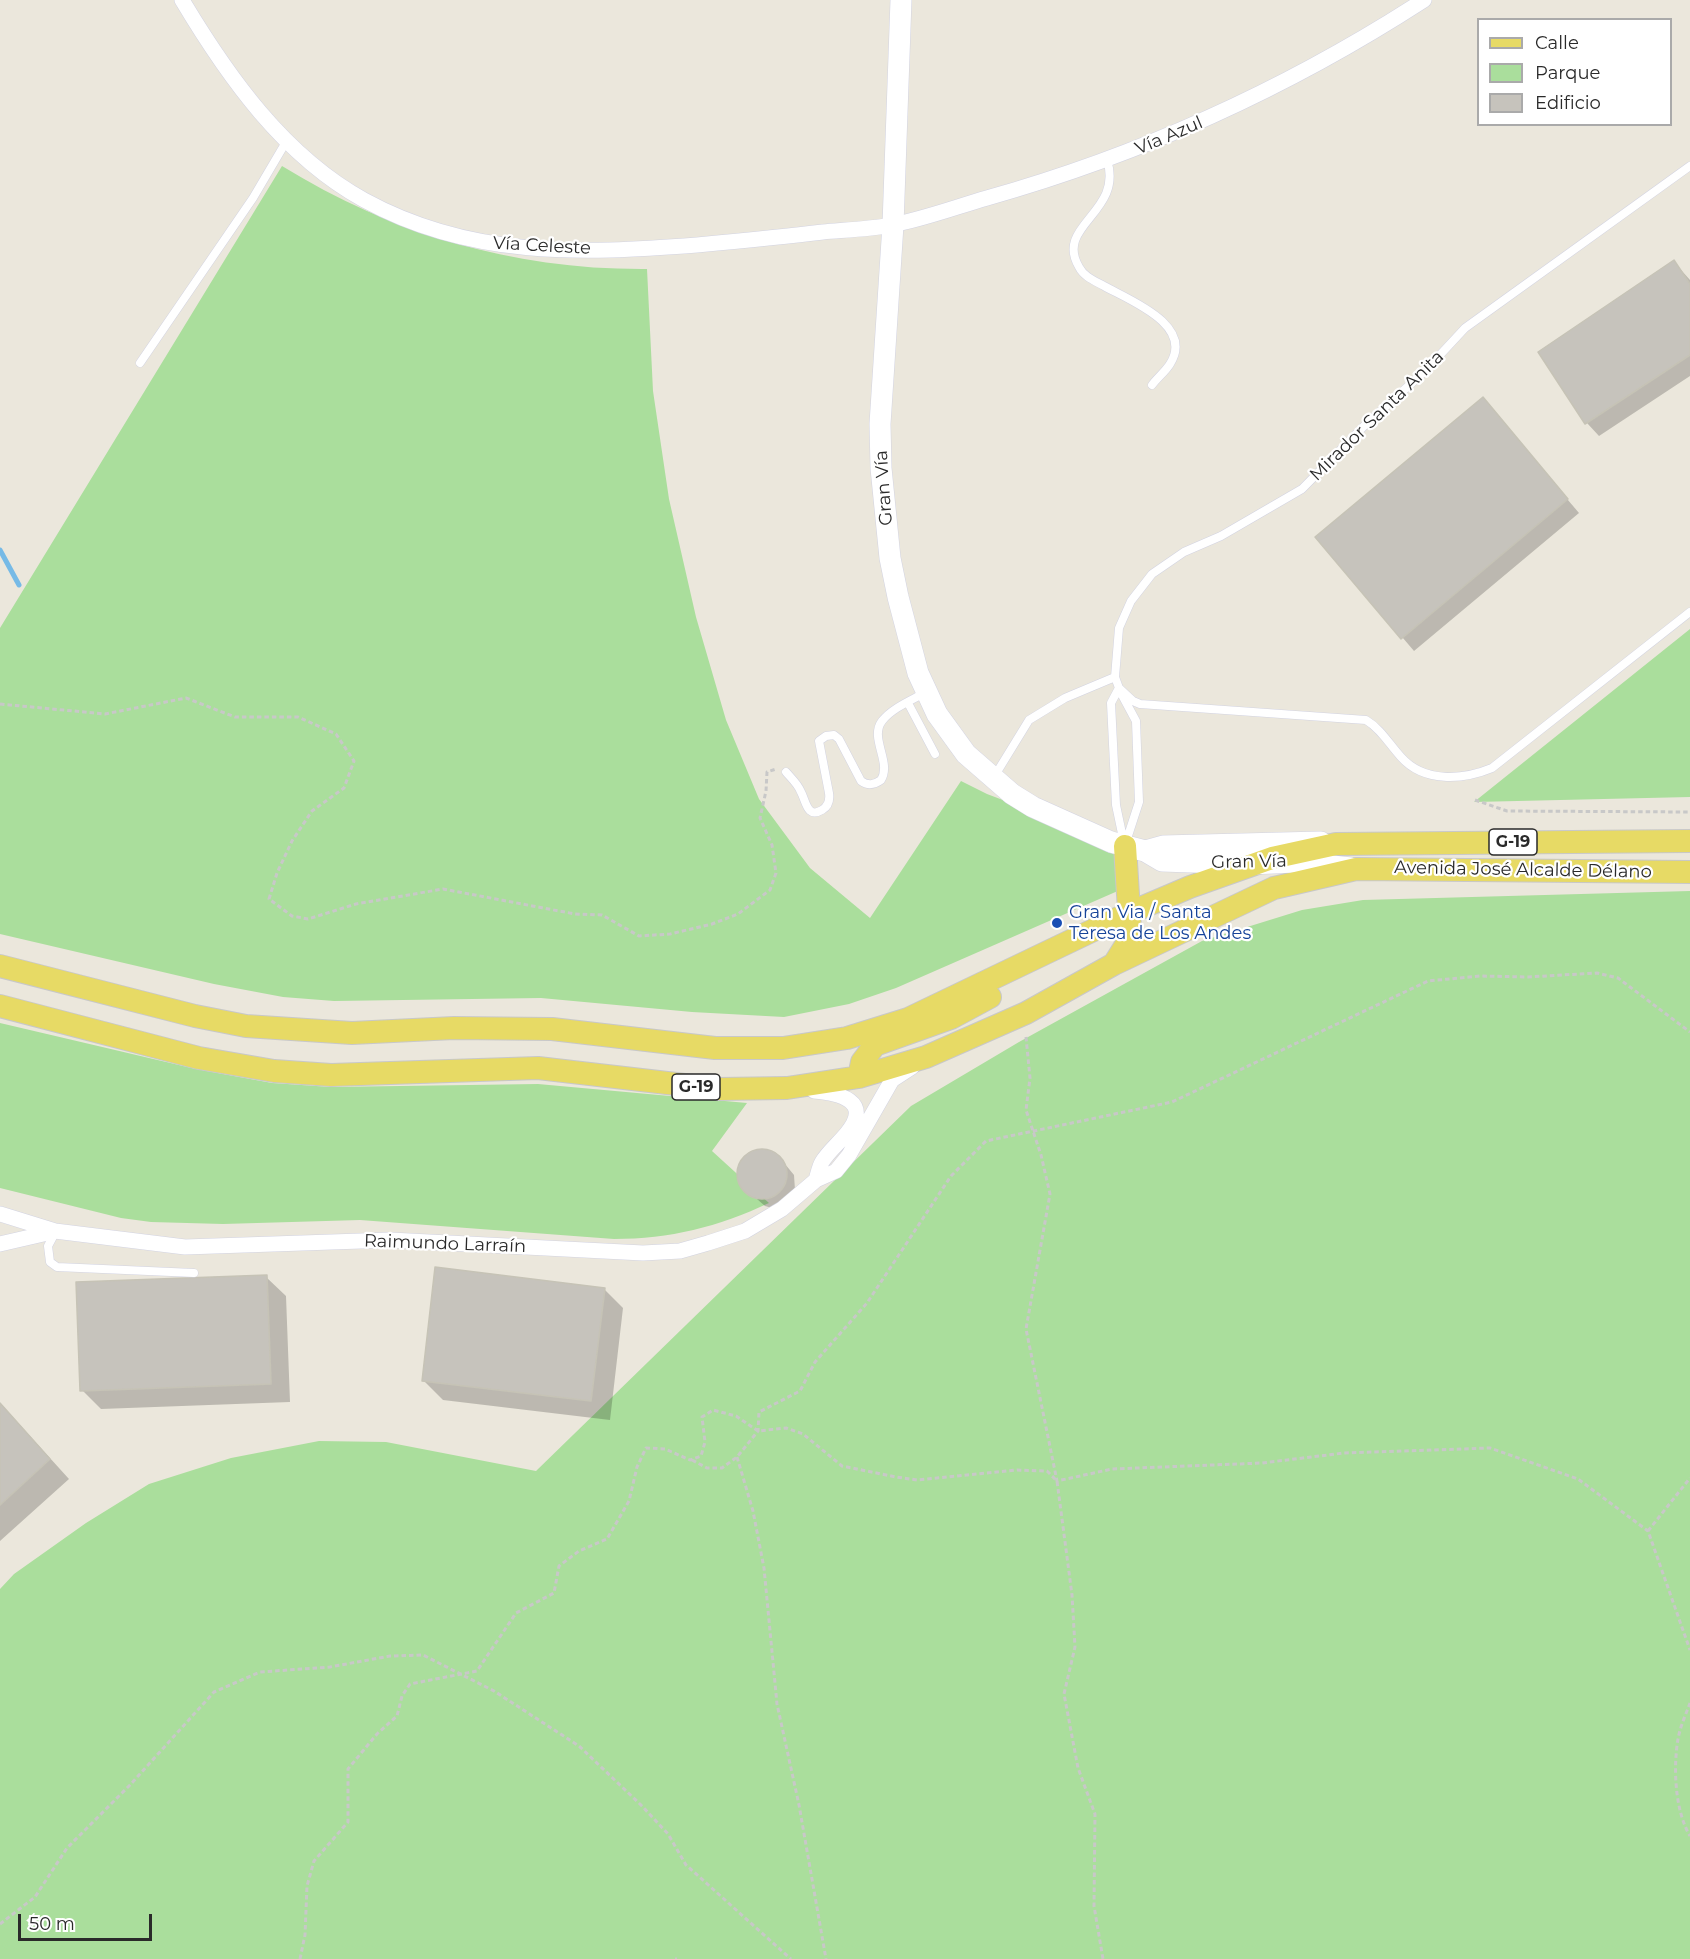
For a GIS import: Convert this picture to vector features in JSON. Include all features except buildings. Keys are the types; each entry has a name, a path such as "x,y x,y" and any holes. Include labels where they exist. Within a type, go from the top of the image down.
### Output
{"main road":[{"name":"Gran Vía","path":"902,0 893,225 880,424 881,468 886,525 898,597 918,673 926,692 951,734 993,779 1033,807 1085,831 1135,848 1162,861 1251,864 1295,862 1356,869"},
{"name":"Gran Vía","path":"1135,848 1316,841 1336,844"},
{"name":"Avenida José Alcalde Délano","path":"1336,844 1690,841"},
{"name":"G-19","path":"0,966 195,1016 246,1026 352,1033 454,1028 552,1029 681,1045 749,1049 816,1044 878,1029 937,1007 1130,913 1251,864 1293,852 1336,844"},
{"path":"1114,964 1129,940 1135,848"},
{"name":"Avenida José Alcalde Délano","path":"1356,869 1690,872"},
{"name":"G-19","path":"0,1006 199,1058 274,1071 331,1075 538,1068 719,1089 787,1088 859,1077 926,1057 1026,1013 1114,964 1274,888 1356,869"},
{"path":"859,1077 862,1062 875,1045 951,1018 978,1005 1001,990 1040,956"}],"street":[{"name":"Vía Celeste","path":"182,0 231,74 286,142 335,182 390,213 448,235 510,248 651,249 893,225"},
{"name":"Vía Azul","path":"893,225 1021,189 1107,160 1235,107 1373,33 1425,0"},
{"name":"Raimundo Larraín","path":"0,1214 55,1231 185,1247 390,1240 643,1253 680,1251 745,1231 782,1209 816,1180 836,1171 849,1155 892,1080 926,1057"},
{"name":"Raimundo Larraín","path":"816,1180 822,1162 860,1115 859,1077"},
{"path":"787,1088 832,1092 846,1097 855,1109 849,1130"},
{"name":"Raimundo Larraín","path":"0,1244 55,1231"}],"lane":[{"path":"140,363 253,198 286,142"},
{"path":"1107,160 1111,178 1107,196 1079,231 1073,248 1074,257 1084,274 1157,315 1170,330 1173,339 1173,356 1170,364 1152,385"},
{"name":"Mirador Santa Anita","path":"1135,848 1139,802 1136,721 1115,677 1119,628 1131,601 1152,574 1184,552 1221,536 1302,489 1364,426 1425,371 1465,328 1690,166"},
{"path":"1135,848 1116,805 1111,703 1119,688 1132,702 1140,704 1366,720 1375,726 1409,765 1436,775 1453,778 1469,776 1492,768 1690,612"},
{"path":"993,779 1029,720 1065,698 1115,677"},
{"path":"786,772 801,792 806,807 810,811 818,812 825,809 830,800 819,741 826,736 834,735 839,739 861,781 874,785 885,775 878,732 881,722 926,692"},
{"path":"908,703 934,754"},
{"path":"55,1231 48,1246 50,1262 57,1268 194,1273"}],"path":[{"path":"0,704 105,714 186,698 235,717 298,717 336,734 354,761 344,788 312,811 277,873 269,899 292,916 308,919 356,904 444,889 575,914 602,915 639,936 670,934 712,924 738,914 770,890 776,873 776,860 760,818 766,791 767,772 773,768 786,772"},
{"path":"1475,800 1507,811 1690,812"},
{"path":"300,1959 305,1935 307,1886 314,1861 348,1822 348,1769 377,1734 397,1716 402,1696 410,1684 477,1671 516,1613 554,1593 559,1566 579,1551 607,1539 629,1501 637,1467 646,1448 665,1449 707,1468 722,1468 736,1457 758,1431 759,1412 800,1391 815,1362 867,1304 951,1176 986,1141 1172,1102 1428,981 1480,976 1528,977 1597,973 1618,978 1690,1032"},
{"path":"1026,1037 1030,1078 1026,1110 1050,1194 1026,1329 1057,1481 1072,1595 1075,1647 1064,1694 1078,1768 1095,1814 1095,1906 1103,1959"},
{"path":"690,1460 701,1456 705,1442 702,1417 714,1410 736,1416 758,1431 786,1428 803,1434 842,1467 917,1480 1017,1470 1047,1471 1057,1481"},
{"path":"1057,1481 1112,1469 1262,1463 1344,1453 1490,1448 1578,1479 1648,1531 1690,1650"},
{"path":"736,1457 753,1511 764,1568 777,1704 799,1805 826,1959"},
{"path":"1648,1531 1690,1478"},
{"path":"0,1924 36,1897 67,1848 130,1785 214,1692 260,1672 330,1667 390,1656 423,1655 494,1691 579,1746 668,1834 686,1865 791,1959"},
{"path":"1690,1703 1678,1739 1677,1782 1683,1824 1690,1836"}],"green space":[{"path":"282,166 368,211 457,244 550,263 598,268 647,269 653,391 669,499 696,617 726,720 759,799 810,868 870,918 961,781 987,794 1119,844 1120,890 896,988 849,1004 784,1017 692,1012 541,998 334,1001 283,997 214,984 0,934 0,628"},
{"path":"1690,629 1690,797 1474,802"},
{"path":"1690,891 1690,1959 0,1959 0,1589 14,1574 86,1523 149,1484 231,1458 319,1441 386,1442 536,1471 911,1106 1019,1042 1202,941 1302,910 1363,900"},
{"path":"0,1023 196,1069 272,1083 331,1087 538,1084 747,1103 712,1151 769,1203 731,1219 693,1230 655,1237 614,1239 360,1220 223,1224 151,1222 121,1218 0,1188"}],"waterway":[{"path":"0,550 19,585"}],"place":[{"name":"Gran Via / Santa Teresa de Los Andes","path":"1057,923"}]}
